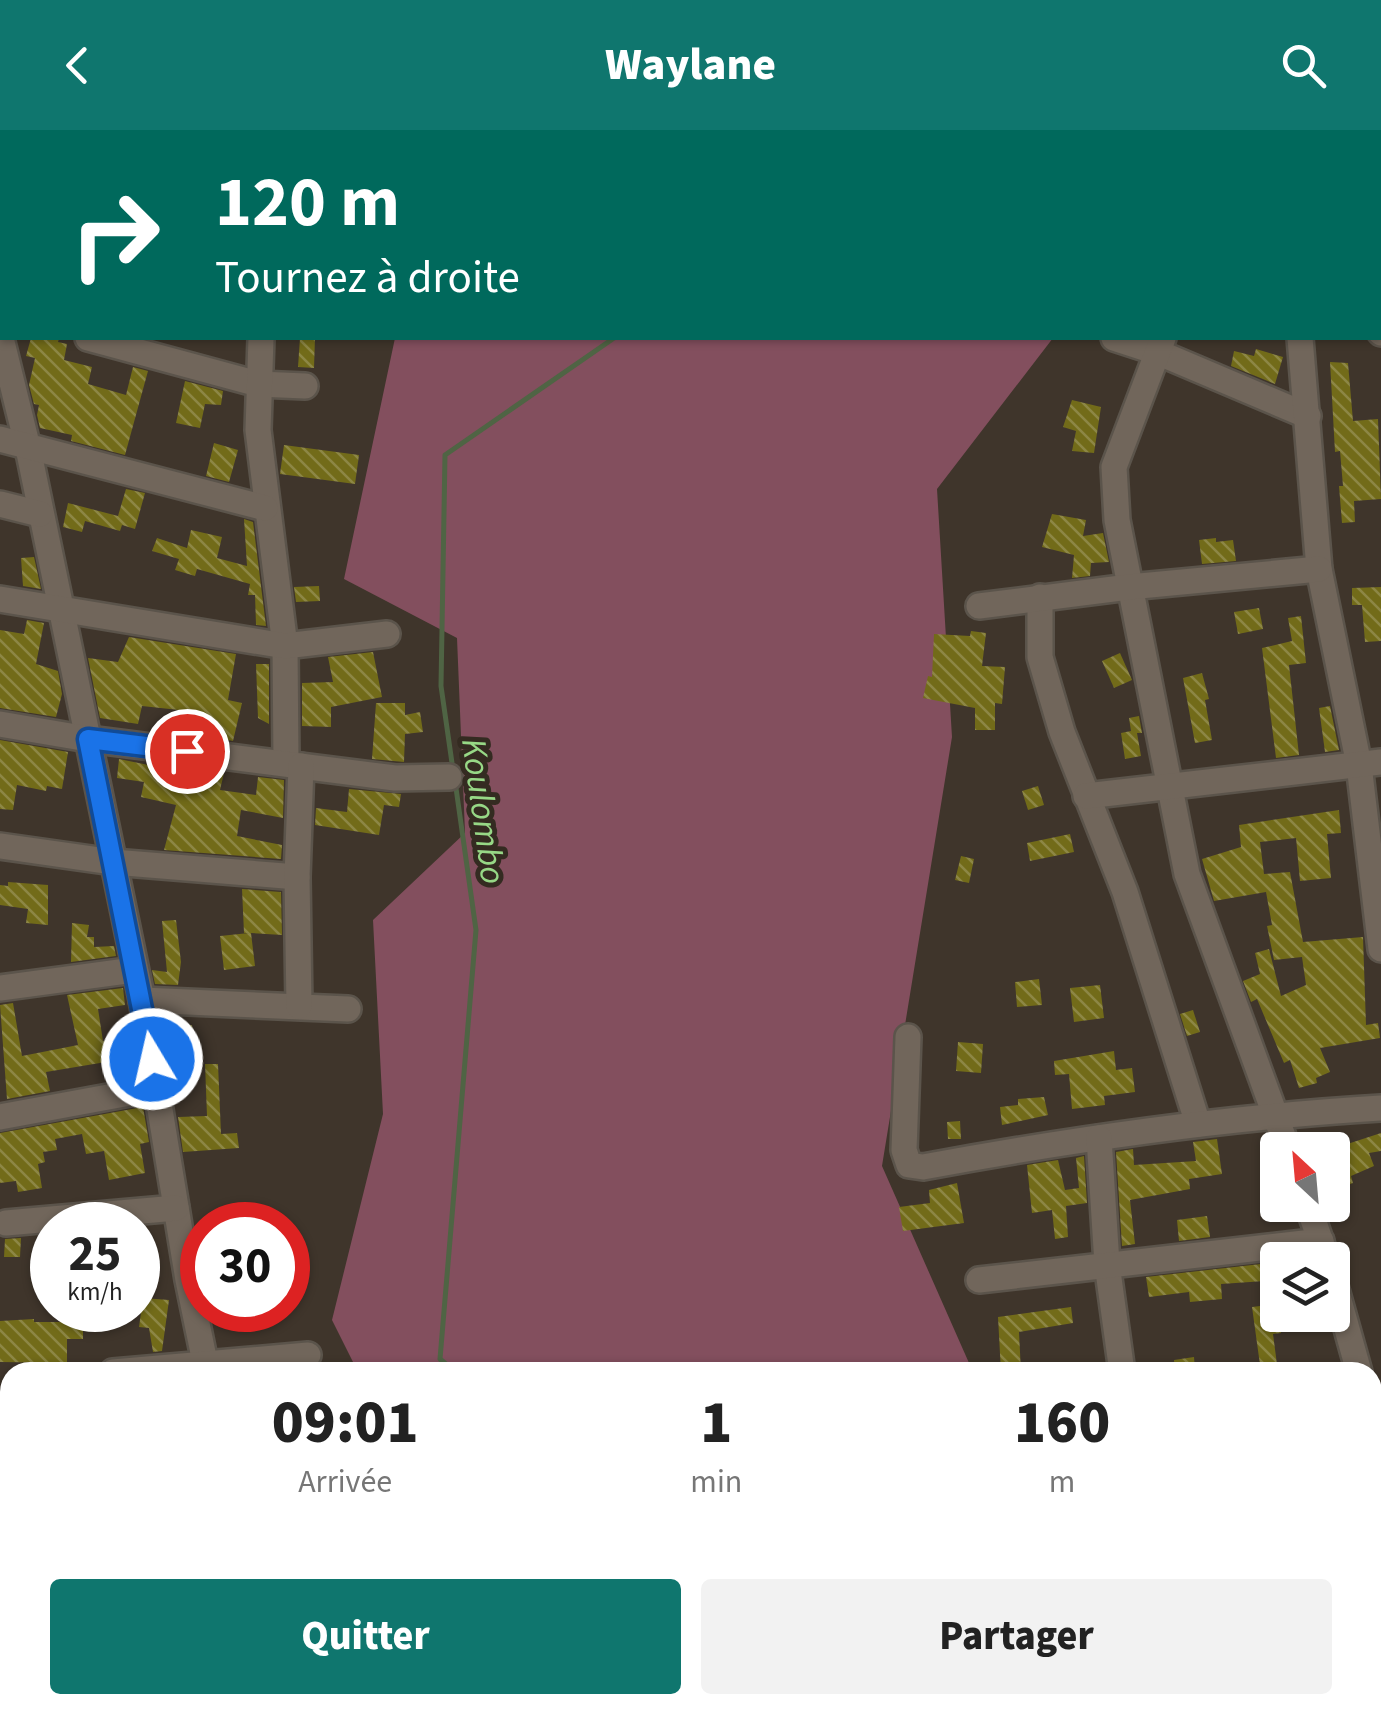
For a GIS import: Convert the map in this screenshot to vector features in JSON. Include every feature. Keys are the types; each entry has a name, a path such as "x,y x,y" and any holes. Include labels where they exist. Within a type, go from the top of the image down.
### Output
{"street":[{"path":"1,340 28,448 142,1000 205,1362"},
{"path":"95,340 258,384 305,386"},
{"path":"260,340 258,430 285,646 294,764 299,1006"},
{"path":"1127,340 1160,345 1308,416"},
{"path":"1300,340 1319,570 1370,764 1381,949"},
{"path":"1160,345 1114,467 1117,520 1186,874 1282,1132"},
{"path":"0,439 265,508"},
{"path":"0,504 40,514"},
{"path":"979,606 1319,570"},
{"path":"1040,598 1040,657 1062,732 1125,892 1198,1124"},
{"path":"0,600 285,646 386,634"},
{"path":"0,724 395,778 449,777"},
{"path":"1086,796 1370,764"},
{"path":"0,846 112,862 297,877"},
{"path":"0,988 134,970"},
{"path":"142,1000 348,1008"},
{"path":"908,1037 904,1150 909,1164 923,1167 1198,1124 1276,1114 1381,1108"},
{"path":"0,1117 156,1088"},
{"path":"1099,1138 1107,1264 1121,1362"},
{"path":"6,1223 176,1208"},
{"path":"979,1280 1107,1264 1260,1255"},
{"path":"1349,1332 1357,1362"},
{"path":"257,1362 308,1355"}],"green space":[{"path":"395,340 1051,340 937,489 952,737 882,1166 969,1362 353,1362 332,1320 383,1114 373,920 465,833 457,638 344,579"}],"building":[{"path":"30,340 58,340 67,344 64,360 92,367 88,384 126,395 133,367 148,371 125,455 71,441 72,435 40,428 39,405 34,404 29,385 35,358 26,356"},
{"path":"300,340 315,340 314,368 298,367"},
{"path":"1256,349 1283,357 1275,384 1231,366 1234,351 1254,356"},
{"path":"1330,362 1348,363 1353,421 1378,419 1381,499 1354,501 1355,522 1342,523 1339,486 1343,486 1340,451 1335,452"},
{"path":"185,381 223,391 221,405 205,404 200,428 176,423"},
{"path":"1072,400 1101,407 1094,453 1072,451 1076,431 1063,427"},
{"path":"214,443 238,450 229,482 206,476"},
{"path":"284,445 359,455 355,484 280,474"},
{"path":"126,489 145,493 135,529 122,525 120,531 85,521 82,532 63,527 68,503 118,516"},
{"path":"1052,514 1086,520 1083,536 1103,533 1109,562 1091,563 1090,576 1072,578 1074,555 1042,547"},
{"path":"244,519 253,522 266,626 256,625 255,595 248,595 250,584 197,569 195,576 175,570 179,559 152,551 157,538 187,548 191,530 222,537 217,558 247,566"},
{"path":"1216,538 1216,542 1233,540 1236,561 1202,564 1199,540"},
{"path":"34,557 41,589 23,586 21,558"},
{"path":"319,586 320,601 296,602 294,587"},
{"path":"1381,587 1381,641 1365,642 1362,605 1352,605 1352,588"},
{"path":"1259,608 1263,629 1238,634 1234,612"},
{"path":"1301,616 1306,663 1289,665 1299,755 1276,758 1262,648 1292,641 1288,618"},
{"path":"27,620 44,623 36,664 58,671 62,694 56,717 0,708 0,630 24,634"},
{"path":"971,631 986,633 982,666 1005,667 1002,704 995,703 995,730 975,730 975,708 923,698 928,676 932,677 934,634 970,636"},
{"path":"129,637 236,654 228,700 242,703 233,741 185,731 188,711 142,706 138,724 100,718 88,658 118,662"},
{"path":"373,652 382,697 331,707 331,727 302,726 302,683 333,682 328,657"},
{"path":"1120,653 1132,680 1114,688 1102,661"},
{"path":"256,664 269,664 269,724 258,718"},
{"path":"1202,673 1209,699 1205,700 1212,740 1195,743 1183,678"},
{"path":"376,703 405,703 405,715 420,712 423,732 405,734 404,762 372,759"},
{"path":"1330,706 1339,750 1325,752 1319,708"},
{"path":"1139,716 1141,756 1125,759 1121,733 1131,731 1129,718"},
{"path":"0,740 68,752 62,789 47,786 46,791 17,785 13,810 0,809"},
{"path":"119,759 173,770 174,766 224,773 220,790 256,795 258,777 284,780 283,818 241,810 237,836 282,845 281,859 164,850 176,805 141,797 144,782 117,778"},
{"path":"1038,786 1044,805 1028,810 1022,791"},
{"path":"349,789 401,794 399,807 384,805 379,835 315,825 316,808 347,812"},
{"path":"1339,810 1341,833 1327,834 1331,878 1300,881 1296,838 1260,842 1264,874 1290,872 1303,942 1363,937 1366,1025 1378,1023 1380,1038 1320,1048 1330,1072 1316,1078 1317,1083 1299,1088 1290,1060 1284,1063 1257,999 1251,1002 1243,981 1260,974 1255,953 1269,949 1281,996 1306,985 1302,957 1274,960 1266,892 1214,901 1202,859 1241,847 1239,825"},
{"path":"1070,834 1074,852 1030,861 1027,843"},
{"path":"961,856 974,859 969,883 955,880"},
{"path":"8,882 48,885 48,925 26,923 28,909 0,905 0,885 8,886"},
{"path":"242,889 281,892 282,935 251,933 255,966 224,970 220,936 249,933 244,933"},
{"path":"176,920 181,962 178,985 155,984 152,970 167,972 162,921"},
{"path":"72,923 89,925 87,937 94,937 94,947 114,946 116,956 71,962"},
{"path":"1039,979 1042,1005 1017,1007 1015,982"},
{"path":"1100,985 1104,1018 1074,1022 1070,988"},
{"path":"123,988 125,1005 98,1009 103,1041 117,1039 122,1078 108,1080 106,1062 46,1072 50,1091 7,1099 0,1005 13,1003 22,1056 78,1045 67,995"},
{"path":"1193,1010 1200,1032 1187,1036 1180,1014"},
{"path":"192,1025 194,1041 172,1044 170,1027"},
{"path":"958,1042 983,1044 981,1073 956,1071"},
{"path":"1114,1051 1116,1070 1132,1068 1135,1092 1104,1096 1105,1105 1072,1109 1069,1074 1055,1075 1054,1061"},
{"path":"205,1064 218,1064 221,1134 237,1133 239,1148 183,1152 178,1117 207,1116"},
{"path":"1044,1097 1048,1115 1002,1125 1000,1107 1018,1105 1018,1099"},
{"path":"143,1107 149,1142 140,1144 145,1173 109,1180 104,1151 86,1154 82,1134 55,1139 57,1150 43,1152 45,1162 38,1164 42,1188 18,1192 16,1181 0,1183 0,1133"},
{"path":"960,1121 961,1139 948,1139 947,1122"},
{"path":"1381,1133 1381,1151 1369,1153 1374,1166 1351,1176 1350,1184 1350,1143"},
{"path":"1217,1139 1222,1174 1189,1179 1190,1189 1130,1200 1135,1244 1122,1246 1116,1152 1133,1149 1134,1165 1196,1161 1193,1142"},
{"path":"1084,1156 1087,1203 1066,1206 1068,1237 1055,1239 1052,1210 1032,1213 1027,1165 1058,1160 1065,1190 1079,1188 1076,1158"},
{"path":"957,1183 964,1223 903,1231 899,1207 930,1203 929,1190"},
{"path":"1207,1216 1210,1237 1179,1241 1177,1220"},
{"path":"21,1238 20,1257 4,1257 5,1239"},
{"path":"1260,1264 1260,1281 1221,1284 1222,1299 1190,1302 1189,1292 1149,1297 1146,1277"},
{"path":"160,1299 169,1300 162,1351 153,1352 150,1332 160,1332"},
{"path":"1260,1306 1260,1332 1281,1333 1273,1334 1277,1362 1260,1362 1252,1307"},
{"path":"1071,1307 1073,1323 1019,1332 1020,1362 1000,1362 998,1317"},
{"path":"30,1319 30,1332 83,1332 83,1339 67,1339 67,1362 0,1362 0,1321"},
{"path":"1194,1357 1194,1362 1174,1362"}],"waterway":[{"name":"Koulombo","path":"453,770 441,686 445,455 611,340"},
{"name":"Koulombo","path":"443,1362 440,1359 476,930 455,781"}],"route":[{"path":"152,1059 88,739 187,751"}]}
